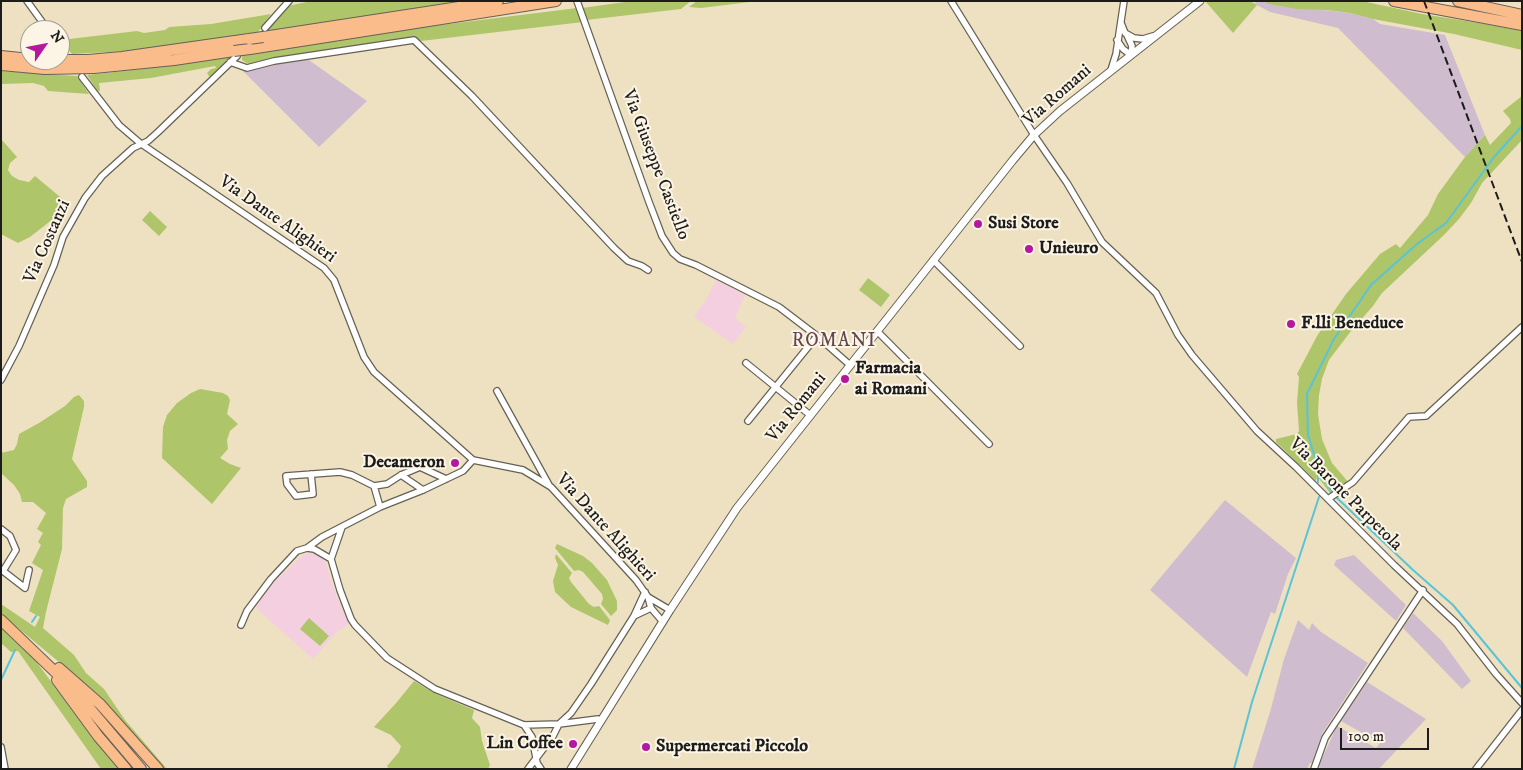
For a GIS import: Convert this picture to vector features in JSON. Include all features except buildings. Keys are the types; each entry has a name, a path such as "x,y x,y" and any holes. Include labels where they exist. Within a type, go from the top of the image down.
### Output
{"highway":[{"path":"1,65 46,69 94,68 235,54 264,33 498,1"},
{"path":"70,60 122,57 250,44 556,1"},
{"path":"1394,1 1522,25"},
{"path":"1458,1 1522,15"},
{"path":"1,56 20,58"},
{"path":"1,620 34,650 94,712 141,769"},
{"path":"34,650 90,693 158,769"},
{"path":"42,658 84,716 126,769"}],"street":[{"path":"28,1 41,20"},
{"path":"264,33 289,1"},
{"name":"Via Giuseppe Castiello","path":"577,1 649,202 662,236 673,253 680,259 696,265 779,307 817,336 850,365"},
{"name":"Via Barone Parpetola","path":"951,1 1034,135 1067,183 1102,242 1150,288 1192,355 1257,431 1457,624 1522,703"},
{"path":"1111,70 1116,54 1124,1"},
{"name":"Via Romani","path":"571,769 670,610 737,508 1034,135 1060,111 1200,1"},
{"path":"1120,18 1132,46 1131,55"},
{"path":"1126,33 1138,39 1159,33"},
{"path":"230,62 247,68 274,61 366,48 412,39 472,96 614,248 628,261 648,270"},
{"path":"1117,40 1123,49 1131,55"},
{"name":"Via Costanzi","path":"1,380 20,346 54,265 63,237 85,198 102,176 140,143 148,140 158,132 230,62 235,54"},
{"name":"Via Dante Alighieri","path":"82,77 119,125 140,143 324,268 334,280 364,357 374,372 473,460 523,470 550,487 623,566 646,594 670,610"},
{"path":"933,260 1020,346"},
{"path":"1328,499 1353,482 1409,417 1426,416 1522,327"},
{"path":"877,330 989,444"},
{"path":"748,421 817,336"},
{"path":"746,363 810,414"},
{"path":"497,391 550,487"},
{"path":"241,625 247,611 271,578 290,556 297,551 307,548 322,537 380,506 423,490 463,471 473,460"},
{"path":"311,474 313,494 296,496 287,484 286,476 311,474 340,472 352,475 374,486 387,484 401,475 420,467 446,479"},
{"path":"401,475 423,490"},
{"path":"374,486 380,506"},
{"path":"342,527 331,559 340,590 351,619 370,643 387,658 435,689 524,725 559,724 598,719 601,721"},
{"path":"1,529 10,536 16,550 3,572 25,588 29,570"},
{"path":"307,548 323,553 331,559"},
{"path":"1314,769 1325,738 1423,590"},
{"path":"528,769 554,736 559,724 571,713 634,616 646,594"},
{"name":"Via Dante Alighieri","path":"646,594 651,608 663,622"},
{"path":"634,616 651,608"},
{"path":"1476,769 1522,710"},
{"path":"524,725 532,737 537,763 541,769"},
{"path":"1,747 5,769"}],"shaded area":[{"path":"1256,1 1350,13 1373,19 1380,24 1445,35 1485,135 1465,157 1338,28 1270,12 1255,4"},
{"path":"306,58 367,101 319,147 242,70"},
{"path":"716,280 745,295 735,318 746,327 733,344 694,317"},
{"path":"1225,500 1296,558 1288,574 1275,614 1271,612 1247,677 1150,590"},
{"path":"311,552 325,561 336,595 349,624 337,632 313,659 259,611 256,606 275,581 303,555"},
{"path":"1354,555 1406,605 1396,621 1334,565 1336,560"},
{"path":"1413,613 1442,641 1471,681 1462,689 1403,628"},
{"path":"1298,620 1309,630 1312,623 1321,632 1368,663 1322,734 1312,763 1310,763 1307,769 1252,769 1284,659"},
{"path":"1367,682 1426,719 1379,769 1320,769 1319,765 1337,726 1376,748 1380,743 1341,721"}],"green space":[{"path":"311,1 469,1 266,31 288,6"},
{"path":"632,1 691,1 681,9 586,20 582,8"},
{"path":"697,1 758,1 701,8 689,7"},
{"path":"1207,1 1250,1 1257,5 1233,33"},
{"path":"1263,1 1362,1 1422,14 1522,31 1522,50 1350,13 1297,9 1269,4"},
{"path":"577,8 583,22 421,41 416,37 409,37 250,65 242,60 242,55 416,28"},
{"path":"271,14 258,32 128,51 72,54 70,51 70,39 137,31 144,33 165,30 169,27 211,24"},
{"path":"234,56 211,79 207,73 211,69 216,68 215,66 151,78 99,83 100,90 98,92 87,75 168,66"},
{"path":"1,71 77,76 89,94 48,91 44,86 33,83 1,84"},
{"path":"1522,96 1522,140 1482,183 1459,219 1382,293 1329,360 1322,379 1319,395 1318,414 1322,439 1332,463 1349,483 1330,493 1317,476 1316,481 1276,442 1276,439 1297,434 1299,431 1297,403 1299,377 1297,374 1317,336 1346,294 1380,254 1396,244 1400,248 1428,215 1438,194 1465,157 1485,135 1490,145 1511,123 1503,111"},
{"path":"1,139 17,157 10,163 8,170 12,176 29,182 35,176 65,201 59,207 62,212 30,237 18,243 1,234"},
{"path":"150,211 167,227 159,236 142,220"},
{"path":"868,278 890,295 881,307 859,290"},
{"path":"200,389 223,393 228,396 230,400 227,414 238,424 230,431 227,440 228,449 220,458 241,468 212,504 162,458 163,427 167,415 177,403"},
{"path":"79,395 84,401 84,407 72,459 87,481 87,487 66,499 63,508 62,549 43,628 74,655 86,673 104,689 125,720 167,769 161,769 82,681 1,614 1,604 35,627 40,617 29,611 43,570 32,563 41,545 38,542 43,533 37,529 46,513 33,502 22,502 20,494 14,485 1,473 1,453 14,450 19,434 39,423"},
{"path":"557,544 583,556 607,580 617,601 617,610 611,616 601,604 602,594 583,572 579,570 574,571 555,548"},
{"path":"556,554 572,573 569,578 571,582 589,604 594,607 599,606 610,620 608,625 571,607 555,592 553,581 558,565 555,558"},
{"path":"309,618 329,636 320,646 300,629"},
{"path":"1,627 29,652 80,720 122,769 101,769 18,651 11,652 1,643"},
{"path":"414,681 436,694 474,710 472,718 480,727 482,741 490,765 488,769 389,769 387,766 399,752 401,746 391,735 374,727"}],"waterway":[{"path":"1332,493 1318,467 1308,435 1307,394 1334,339 1371,285 1417,244 1446,223 1494,157 1522,126"},
{"path":"1318,469 1318,482"},
{"path":"1234,769 1252,702 1319,497"},
{"path":"1336,497 1453,605 1522,688"},
{"path":"32,622 36,616"},
{"path":"1,680 15,650"}],"railway":[{"path":"1424,1 1522,262"}],"place":[{"name":"Susi Store","path":"978,224"},
{"name":"Unieuro","path":"1029,249"},
{"name":"F.lli Beneduce","path":"1291,324"},
{"name":"Farmacia ai Romani","path":"845,379"},
{"name":"Decameron","path":"455,463"},
{"name":"Lin Coffee","path":"573,744"},
{"name":"Supermercati Piccolo","path":"646,747"}],"district":[{"name":"ROMANI","path":"834,342"}]}
